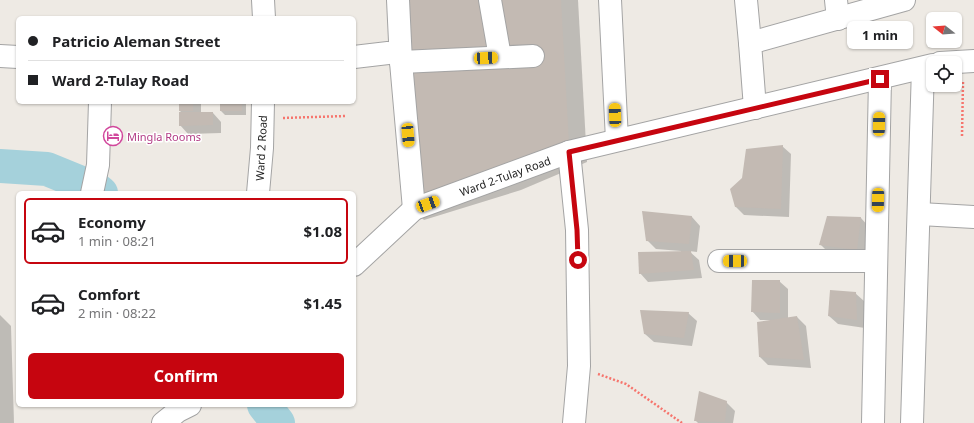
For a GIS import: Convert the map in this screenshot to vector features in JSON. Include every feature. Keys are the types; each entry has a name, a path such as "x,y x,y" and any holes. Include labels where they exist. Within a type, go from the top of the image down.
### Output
{"street":[{"path":"263,0 264,16"},
{"path":"398,0 395,58 414,209"},
{"path":"490,0 500,57"},
{"path":"610,0 617,140"},
{"path":"746,0 755,108"},
{"path":"750,43 837,9 904,0"},
{"path":"0,56 16,57"},
{"path":"356,57 533,56"},
{"name":"Ward 2-Tulay Road","path":"356,263 414,209 569,152 880,79 926,67"},
{"path":"873,423 880,79"},
{"path":"912,423 920,214 930,92"},
{"path":"94,186 98,165 100,104"},
{"name":"Ward 2 Road","path":"258,191 263,110"},
{"path":"569,152 577,230 579,366 574,423"},
{"path":"920,214 974,217"},
{"path":"719,261 876,261"},
{"path":"163,423 178,411 186,407"}],"path":[{"path":"962,136 968,61"},
{"path":"263,110 345,116"},
{"path":"579,366 626,384 682,423"}],"building":[{"path":"390,0 561,0 569,144 404,202"},
{"path":"179,104 193,104 193,111 179,111"},
{"path":"220,104 242,104 242,111 220,111"},
{"path":"179,112 213,112 213,125 179,126"},
{"path":"783,145 781,209 735,207 730,189 742,178 746,149"},
{"path":"642,211 692,216 689,244 646,241"},
{"path":"827,216 861,217 857,250 819,245"},
{"path":"691,251 694,270 639,274 638,252"},
{"path":"752,280 780,280 780,313 751,312"},
{"path":"830,290 856,292 857,320 828,316"},
{"path":"640,310 689,312 684,338 644,334"},
{"path":"797,316 804,360 759,357 757,322"},
{"path":"699,391 727,401 725,422 694,421"}],"waterway":[{"path":"0,166 47,169 98,191"},
{"path":"266,407 278,423"}],"place":[{"name":"Mingla Rooms","path":"113,136"}],"route":[{"path":"578,260 577,230 569,152 880,79"}]}
